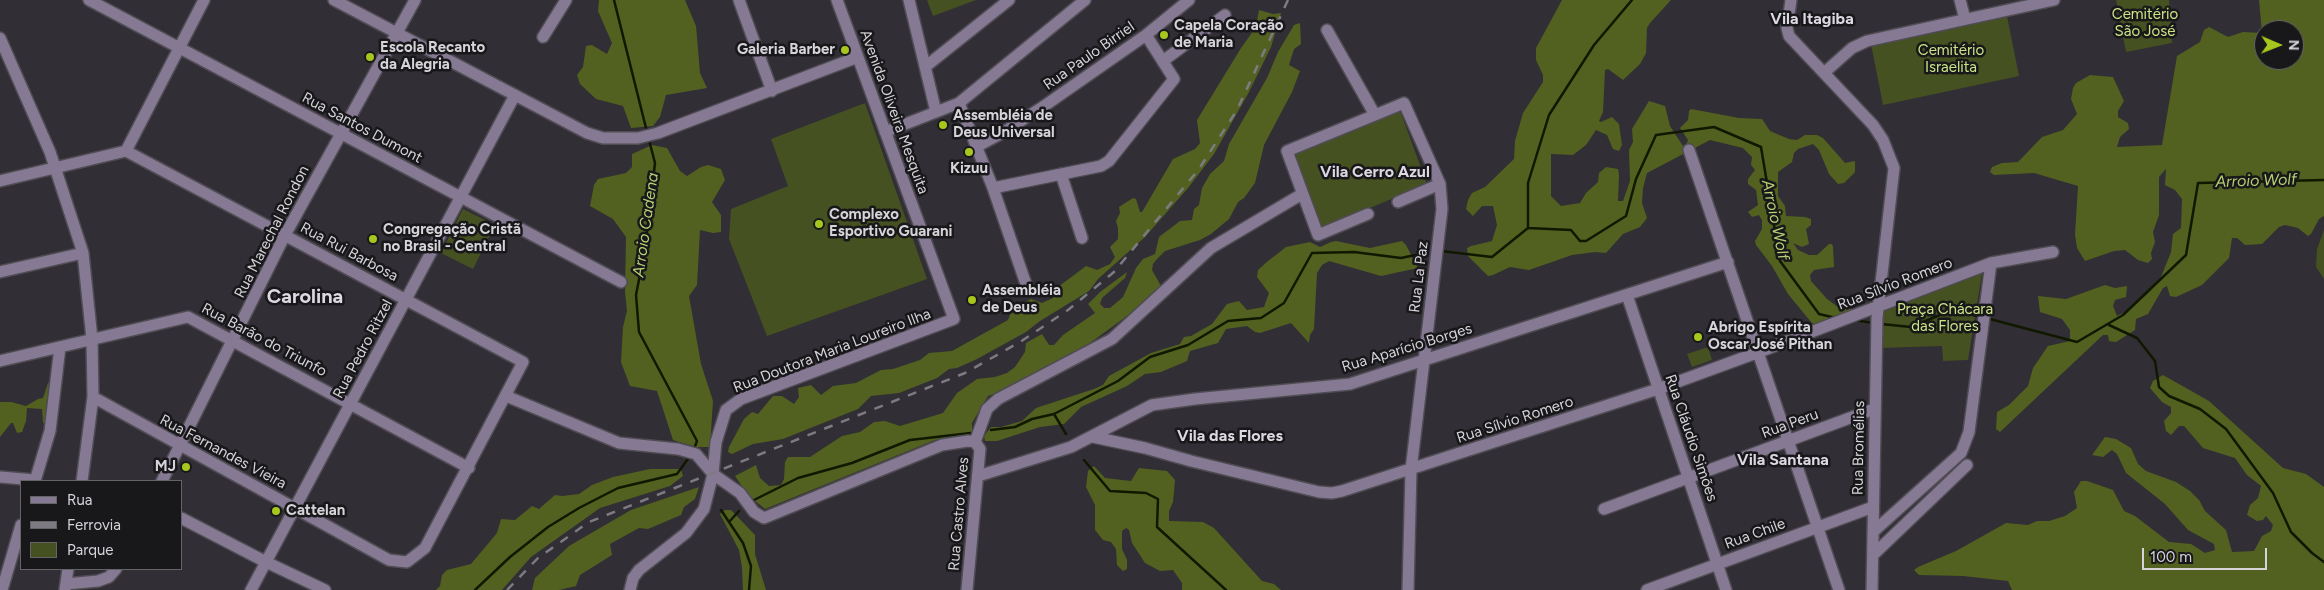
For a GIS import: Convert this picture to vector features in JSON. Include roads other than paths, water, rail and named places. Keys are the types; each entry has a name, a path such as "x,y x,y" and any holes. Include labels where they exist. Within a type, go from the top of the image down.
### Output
{"street":[{"name":"Rua Santos Dumont","path":"89,0 621,282"},
{"path":"0,181 126,151 204,0"},
{"path":"334,0 587,133 603,138 638,138 658,133 858,57"},
{"name":"Rua Marechal Rondon","path":"162,480 285,235 415,0"},
{"path":"543,37 566,0"},
{"path":"739,0 772,90"},
{"name":"Avenida Oliveira Mesquita","path":"837,0 954,319"},
{"path":"909,0 936,112"},
{"path":"926,67 1009,0"},
{"path":"885,132 960,103 1085,0"},
{"name":"Rua Paulo Birriel","path":"976,147 1004,132 1047,104 1146,35 1189,0"},
{"name":"Rua Bromélias","path":"1791,0 1787,28 1789,36 1873,125 1883,140 1894,168 1878,307 1874,409 1872,590"},
{"path":"1960,0 1965,19"},
{"path":"1825,72 1852,48 1868,41 2054,0"},
{"path":"1163,61 1225,15"},
{"path":"1327,30 1375,115 1287,151 1318,235 1368,214"},
{"path":"993,188 1101,166 1109,161 1174,80 1146,35"},
{"path":"0,38 55,167 83,253 92,339 93,397 82,480"},
{"name":"Rua Pedro Ritzel","path":"251,590 515,95"},
{"path":"960,103 993,188 1027,287"},
{"name":"Rua La Paz","path":"1375,115 1404,103 1438,175 1442,210 1411,470 1408,590"},
{"path":"1689,150 1839,590"},
{"name":"Rua Rui Barbosa","path":"126,151 524,362 506,396"},
{"path":"1061,174 1082,238"},
{"path":"1398,202 1440,184"},
{"path":"506,396 619,444 678,449 696,454 713,474 740,493 754,512 764,518 942,445 968,441 976,442 987,409 998,399 1112,339 1211,248 1302,194"},
{"name":"Rua Sílvio Romero","path":"1092,437 1332,493 1411,470 1658,389 1991,263 2053,252"},
{"path":"0,272 83,253"},
{"name":"Rua Aparício Borges","path":"1092,437 1152,405 1350,384 1728,262"},
{"path":"1873,532 1961,453 1969,432 1991,263"},
{"name":"Rua Cláudio Simões","path":"1627,295 1726,590"},
{"name":"Rua Barão do Triunfo","path":"0,361 188,317 234,340 468,468"},
{"name":"Rua Doutora Maria Loureiro Ilha","path":"713,474 716,442 726,410 741,399 954,319"},
{"path":"35,480 50,431 60,347"},
{"name":"Rua Fernandes Vieira","path":"93,397 179,446 390,560 407,562 425,548 506,396"},
{"name":"Rua Peru","path":"1604,509 1874,409"},
{"path":"978,476 1071,447 1092,437"},
{"name":"Rua Castro Alves","path":"967,590 980,449 976,442"},
{"path":"1873,555 1967,465"},
{"path":"630,590 633,578 640,570 686,533 696,521 704,509 713,474"},
{"path":"0,477 26,480"},
{"path":"1929,482 1940,491"},
{"name":"Rua Chile","path":"1647,590 1873,507"},
{"path":"182,519 325,590"},
{"path":"2,590 20,528"},
{"path":"68,570 65,587 98,581 108,577 115,570"}],"waterway":[{"name":"Arroio Cadena","path":"614,0 647,132"},
{"path":"1528,228 1528,183 1549,115 1594,45 1632,0"},
{"name":"Arroio Wolf","path":"1441,251 1492,257 1528,228 1571,230 1580,241 1586,241 1626,216 1636,179 1656,135 1714,127 1761,147 1780,261 1819,314 1836,318"},
{"name":"Arroio Cadena","path":"649,140 655,163 645,249 636,295 639,332 697,441 694,449"},
{"name":"Arroio Wolf","path":"1986,318 2077,342 2123,315 2186,255 2198,183 2324,180"},
{"path":"991,430 1015,427 1032,419 1054,414 1118,381 1150,357 1188,345 1228,321 1261,318 1284,303 1312,253 1354,252 1401,258 1425,253"},
{"name":"Arroio Wolf","path":"1881,324 1911,327 1952,310 1981,317"},
{"name":"Arroio Wolf","path":"1854,320 1873,323"},
{"path":"2109,325 2137,338 2155,361 2159,387 2169,396 2200,409 2226,429 2273,493 2291,532 2324,562"},
{"path":"1054,414 1066,434"},
{"path":"754,500 798,478 852,463 910,440 971,433"},
{"path":"475,590 510,557 548,527 579,508 618,488 677,474 690,456"},
{"path":"1084,460 1110,491 1146,493 1158,499 1157,527 1226,590"},
{"name":"Arroio Cadena","path":"721,510 743,543 751,566 749,590"},
{"path":"729,522 739,511"}],"railway":[{"path":"507,590 538,558 589,522 965,373 1020,342 1068,310 1114,272 1199,169 1237,110 1288,0"}],"place":[{"name":"Capela Coração de Maria","path":"1164,35"},
{"name":"Galeria Barber","path":"845,50"},
{"name":"Escola Recanto da Alegria","path":"370,57"},
{"name":"Assembléia de Deus Universal","path":"943,125"},
{"name":"Kizuu","path":"969,152"},
{"name":"Complexo Esportivo Guarani","path":"819,224"},
{"name":"Congregação Cristã no Brasil - Central","path":"373,239"},
{"name":"Assembléia de Deus","path":"972,300"},
{"name":"Abrigo Espírita Oscar José Pithan","path":"1698,337"},
{"name":"MJ","path":"186,467"},
{"name":"Cattelan","path":"276,511"}],"district":[{"name":"Vila Itagiba","path":"1812,19"},
{"name":"Vila Cerro Azul","path":"1375,172"},
{"name":"Carolina","path":"305,297"},
{"name":"Vila das Flores","path":"1230,436"},
{"name":"Vila Santana","path":"1783,460"}],"park label":[{"name":"Cemitério São José","path":"2145,24"},
{"name":"Cemitério Israelita","path":"1951,60"},
{"name":"Praça Chácara das Flores","path":"1945,318"}]}
